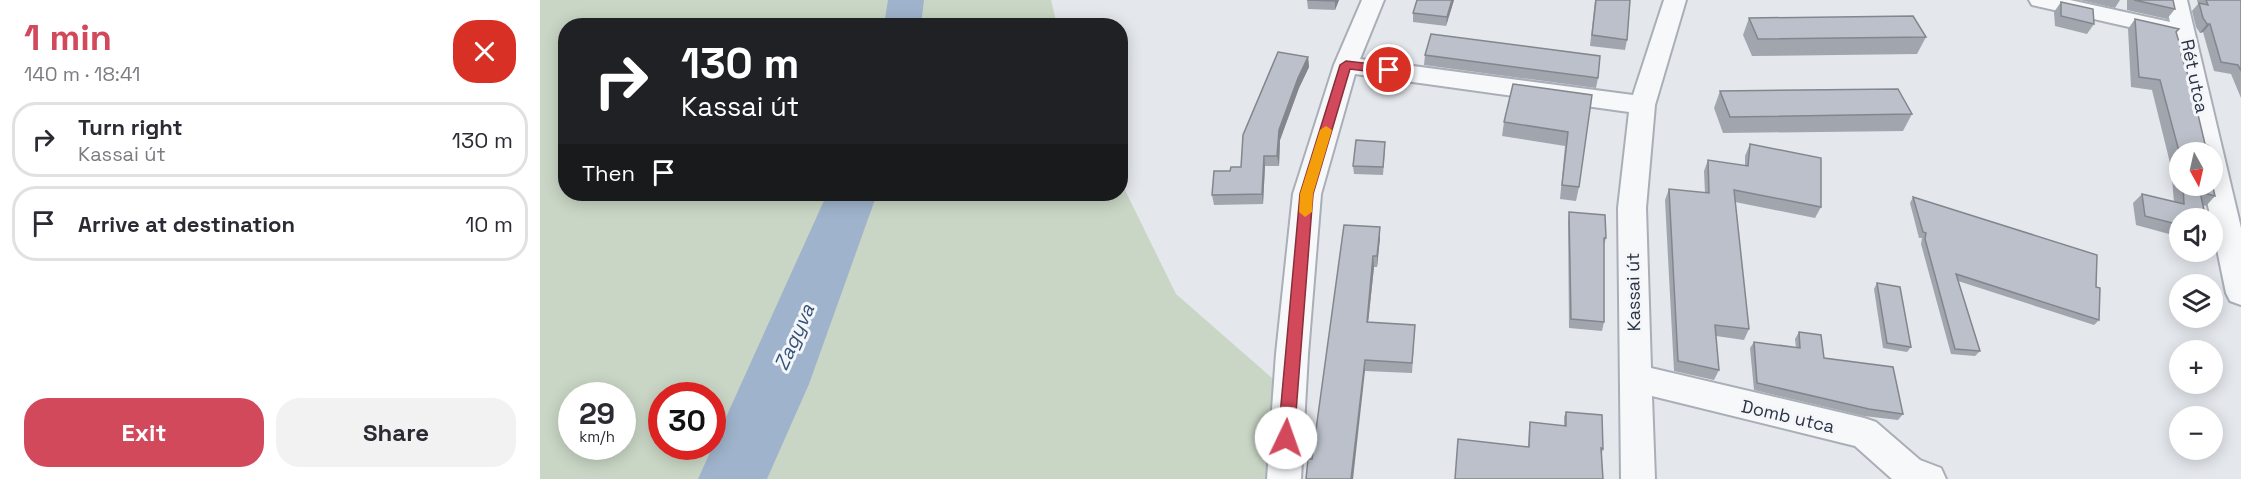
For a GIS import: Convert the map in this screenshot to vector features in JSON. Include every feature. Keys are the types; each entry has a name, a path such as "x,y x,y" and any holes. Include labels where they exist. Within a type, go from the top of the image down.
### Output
{"street":[{"path":"1284,479 1292,354 1307,194 1346,65 1373,0"},
{"name":"Kassai út","path":"1638,479 1632,208 1642,105 1675,0"},
{"path":"2040,0 2186,33"},
{"name":"Rét utca","path":"2176,0 2186,33 2209,142"},
{"path":"1346,65 1642,105"},
{"path":"2220,196 2241,293"},
{"name":"Domb utca","path":"1634,378 1864,434 1910,473 1929,479"}],"green space":[{"path":"540,0 1051,0 1055,18 558,18 558,201 1128,201 1128,196 1176,294 1281,386 1287,479 540,479"}],"water":[{"path":"888,0 924,0 922,18 885,18"},
{"name":"Zagyva","path":"824,201 874,201 809,384 767,479 698,479 707,460 726,460 726,417"}],"building":[{"path":"1417,0 1452,0 1447,17 1413,13"},
{"path":"1596,0 1630,0 1627,40 1592,35"},
{"path":"2134,0 2173,0 2175,9"},
{"path":"2206,0 2241,0 2241,71 2238,65 2221,62 2210,24 2207,24 2203,18 2199,3 2208,5"},
{"path":"2061,2 2093,9 2094,24 2061,16"},
{"path":"1913,16 1926,37 1758,39 1749,18"},
{"path":"2135,19 2179,29 2176,32 2183,55 2181,55 2190,81 2205,142 2177,142 2160,80 2139,77"},
{"path":"1431,34 1600,56 1598,78 1425,55"},
{"path":"1278,52 1308,57 1279,130 1277,156 1264,156 1262,194 1212,195 1214,171 1230,171 1231,167 1241,167 1243,135"},
{"path":"1513,84 1592,95 1579,187 1562,185 1568,132 1504,122"},
{"path":"1898,89 1912,114 1730,117 1720,91"},
{"path":"1356,140 1385,142 1383,167 1353,166"},
{"path":"1750,144 1821,158 1821,207 1734,190 1749,329 1715,325 1719,370 1678,361 1669,189 1709,193 1708,160 1748,166"},
{"path":"2142,194 2184,204 2184,196 2201,196 2204,208 2169,208 2169,222 2145,216"},
{"path":"1913,197 2097,255 2096,287 2100,288 2099,320 1956,274 1980,351 1955,349 1925,239 1926,233 1923,232"},
{"path":"1569,212 1605,215 1604,322 1571,319"},
{"path":"1344,225 1380,227 1377,256 1373,256 1367,322 1415,325 1412,363 1365,360 1351,479 1306,479 1308,459 1312,459"},
{"path":"1877,283 1900,287 1911,347 1887,343"},
{"path":"1799,332 1821,335 1824,358 1893,367 1903,414 1869,409 1757,383 1754,342 1800,348"},
{"path":"1566,412 1602,415 1603,479 1455,479 1458,439 1529,447 1530,422 1566,426"}],"slow traffic":[{"path":"1305,212 1307,194 1326,130"}],"route":[{"path":"1286,438 1307,194 1346,65 1389,70"}]}
